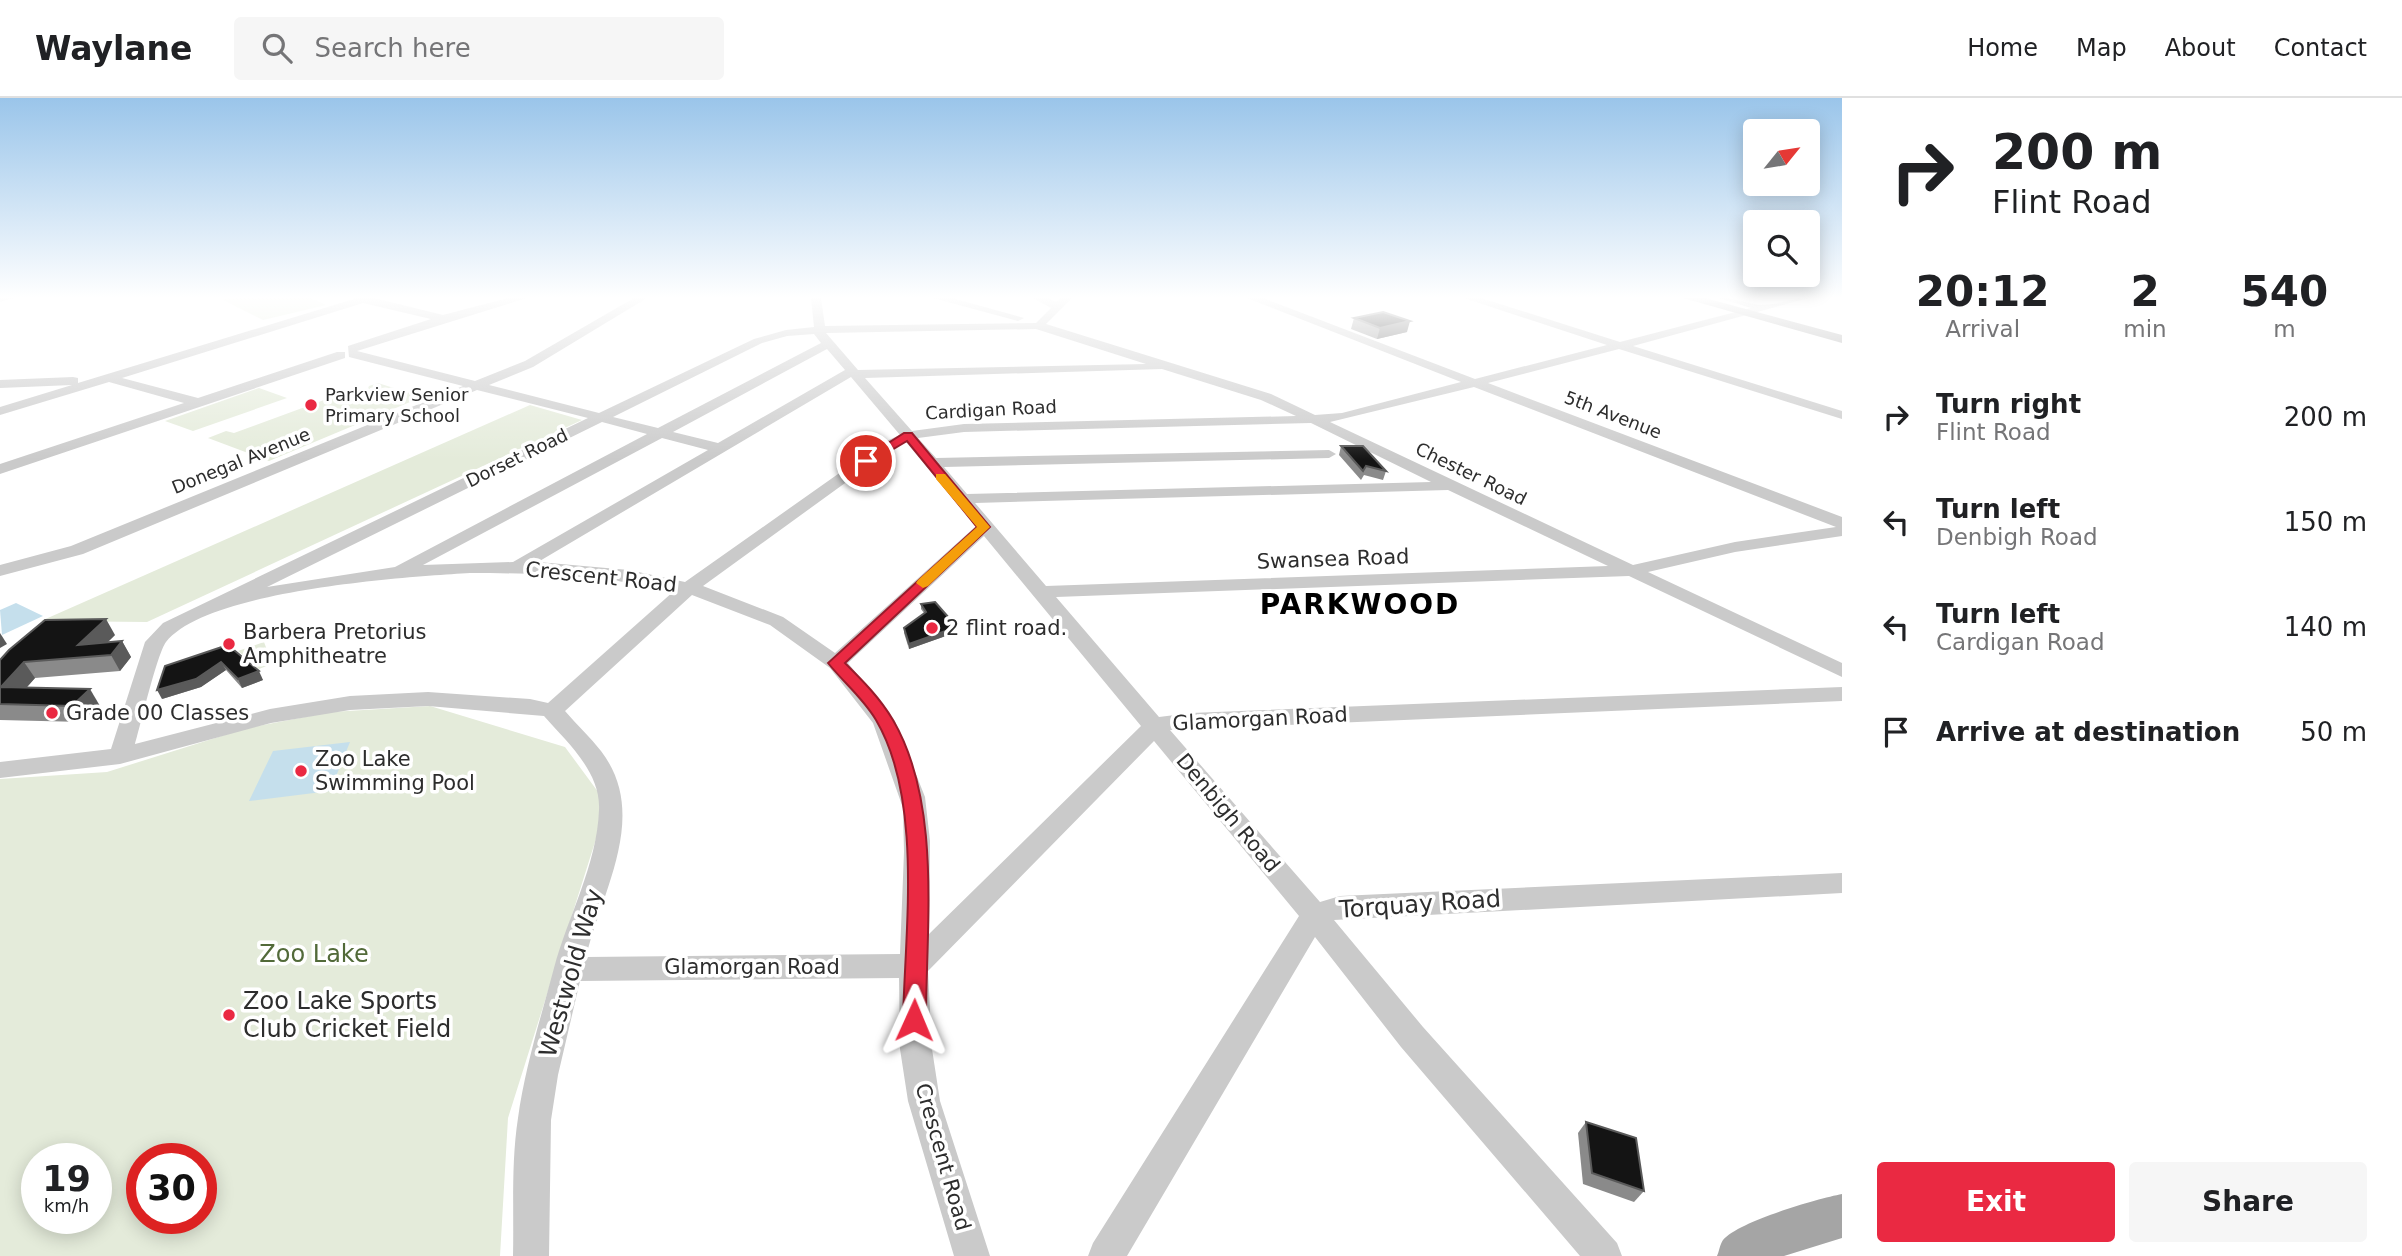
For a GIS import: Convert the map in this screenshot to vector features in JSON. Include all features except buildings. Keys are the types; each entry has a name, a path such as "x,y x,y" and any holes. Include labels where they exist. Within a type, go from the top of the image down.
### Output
{"main road":[{"path":"1740,1256 1771,1236 1797,1225 1842,1216"}],"street":[{"path":"0,411 193,352"},
{"name":"Donegal Avenue","path":"0,571 77,550 538,360 551,352"},
{"name":"Dorset Road","path":"300,576 600,417 735,352"},
{"path":"397,572 657,432 797,352"},
{"name":"Denbigh Road","path":"835,352 1154,725 1314,915 1412,1037 1604,1256"},
{"name":"Chester Road","path":"1125,352 1258,394 1842,671"},
{"name":"5th Avenue","path":"1394,352 1842,523"},
{"name":"Cardigan Road","path":"552,711 690,587 887,446 908,435 930,430 964,428 1316,420 1342,417 1592,352"},
{"path":"1641,352 1842,415"},
{"path":"0,469 349,353 719,448"},
{"path":"516,568 852,373 1170,366"},
{"path":"0,384 106,379 196,402"},
{"path":"930,463 1329,454"},
{"path":"960,499 1450,486"},
{"path":"836,663 984,527"},
{"path":"1629,571 1673,559 1769,540 1842,531"},
{"name":"Crescent Road","path":"120,755 159,637 180,622 228,599 300,576 516,568 606,573 690,587 743,605 786,625 836,663 865,691 886,721 902,758 913,800 917,852 914,1020 920,1074 932,1126 972,1256"},
{"name":"Swansea Road","path":"1039,592 1629,571"},
{"name":"Glamorgan Road","path":"568,969 915,966 1138,746 1154,725 1191,720 1842,694"},
{"path":"0,770 120,755 270,716 350,703 428,699 518,705 552,711"},
{"name":"Westwold Way","path":"531,1256 534,1120 542,1074 577,935 602,867 612,809 608,787 593,757 552,711"},
{"name":"Torquay Road","path":"1106,1256 1314,915 1340,907 1842,883"}],"green space":[{"path":"378,383 422,397 269,461 208,438 226,431 234,433 324,400 366,393 369,386"},
{"path":"259,388 287,398 193,431 165,421"},
{"path":"530,405 582,420 147,622 41,621"},
{"path":"264,642 267,650 260,653 269,665 259,669 238,651"},
{"name":"Zoo Lake","path":"430,706 565,747 607,804 508,1118 500,1256 0,1256 0,779 107,772 247,728 331,712"}],"water":[{"path":"16,603 43,616 2,635 0,610"},
{"name":"Zoo Lake Swimming Pool","path":"350,742 330,791 249,801 273,751"}],"slow traffic":[{"path":"923,583 984,527 941,476"}],"place":[{"name":"Parkview Senior Primary School","path":"311,405"},
{"name":"2 flint road.","path":"932,628"},
{"name":"Barbera Pretorius Amphitheatre","path":"229,644"},
{"name":"Grade 00 Classes","path":"52,713"},
{"name":"Zoo Lake Swimming Pool","path":"301,771"},
{"name":"Zoo Lake Sports Club Cricket Field","path":"229,1015"}],"district":[{"name":"PARKWOOD","path":"1360,604"}],"route":[{"path":"866,461 908,435 984,527 836,663 865,691 886,721 902,758 913,800 917,852 914,1020"}]}
